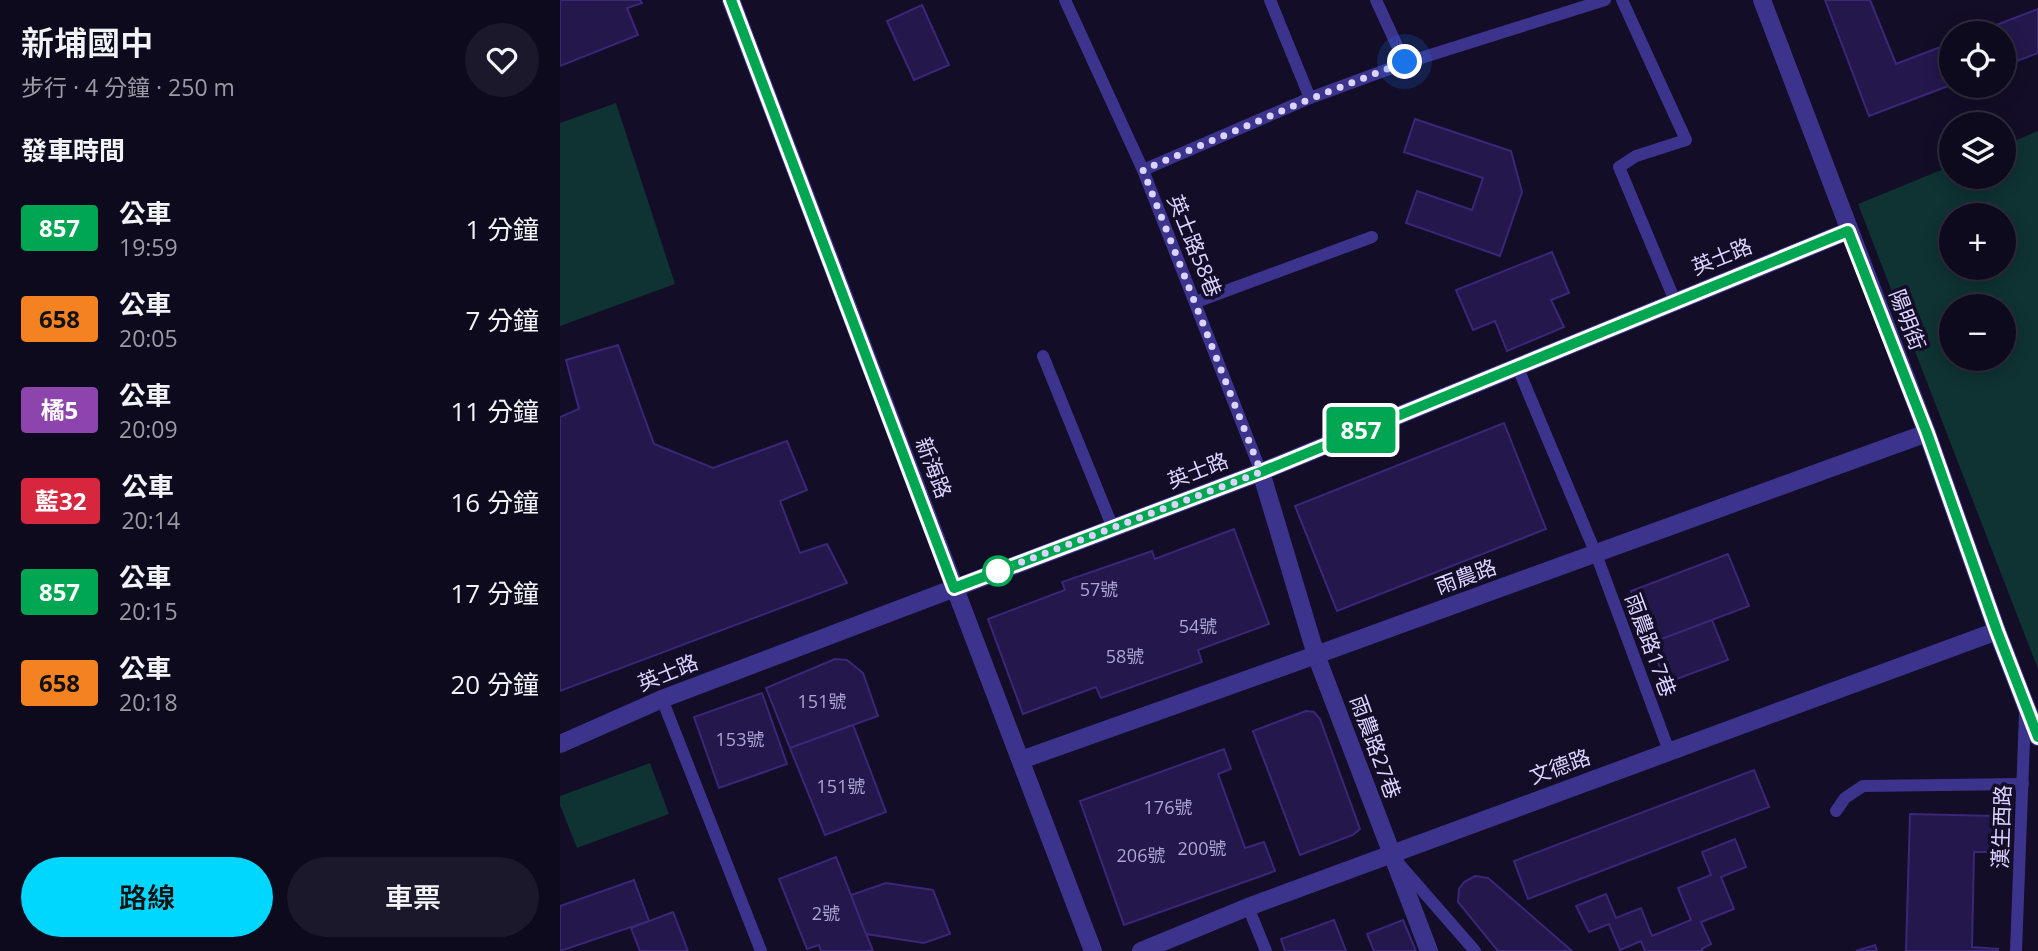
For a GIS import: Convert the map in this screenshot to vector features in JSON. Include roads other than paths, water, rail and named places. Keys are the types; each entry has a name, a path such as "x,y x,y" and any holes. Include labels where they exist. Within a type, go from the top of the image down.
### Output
{"street":[{"name":"新海路","path":"731,0 1093,951"},
{"name":"陽明街","path":"1762,0 1927,433 1997,631 2038,737"},
{"name":"英士路","path":"560,744 662,699 1261,472 1848,231"},
{"name":"雨農路","path":"1021,760 1316,656 1927,433"},
{"name":"雨農路27巷","path":"1261,472 1316,656 1429,951"},
{"name":"文德路","path":"1141,951 1248,906 1997,631"}],"lane":[{"name":"英士路58巷","path":"1065,0 1143,170 1261,472"},
{"path":"1270,0 1310,99"},
{"path":"1376,0 1405,62"},
{"path":"1143,170 1405,62 1604,0"},
{"path":"1622,0 1686,139 1636,156 1619,167 1675,301"},
{"path":"1196,302 1372,237"},
{"path":"1043,356 1113,528"},
{"name":"雨農路17巷","path":"1517,366 1596,554 1669,751"},
{"path":"662,699 761,951"},
{"name":"漢生西路","path":"2016,951 2026,705"},
{"path":"1836,811 1845,798 1863,786 2023,784"},
{"path":"1390,854 1475,951"},
{"path":"1248,906 1266,951"}]}
